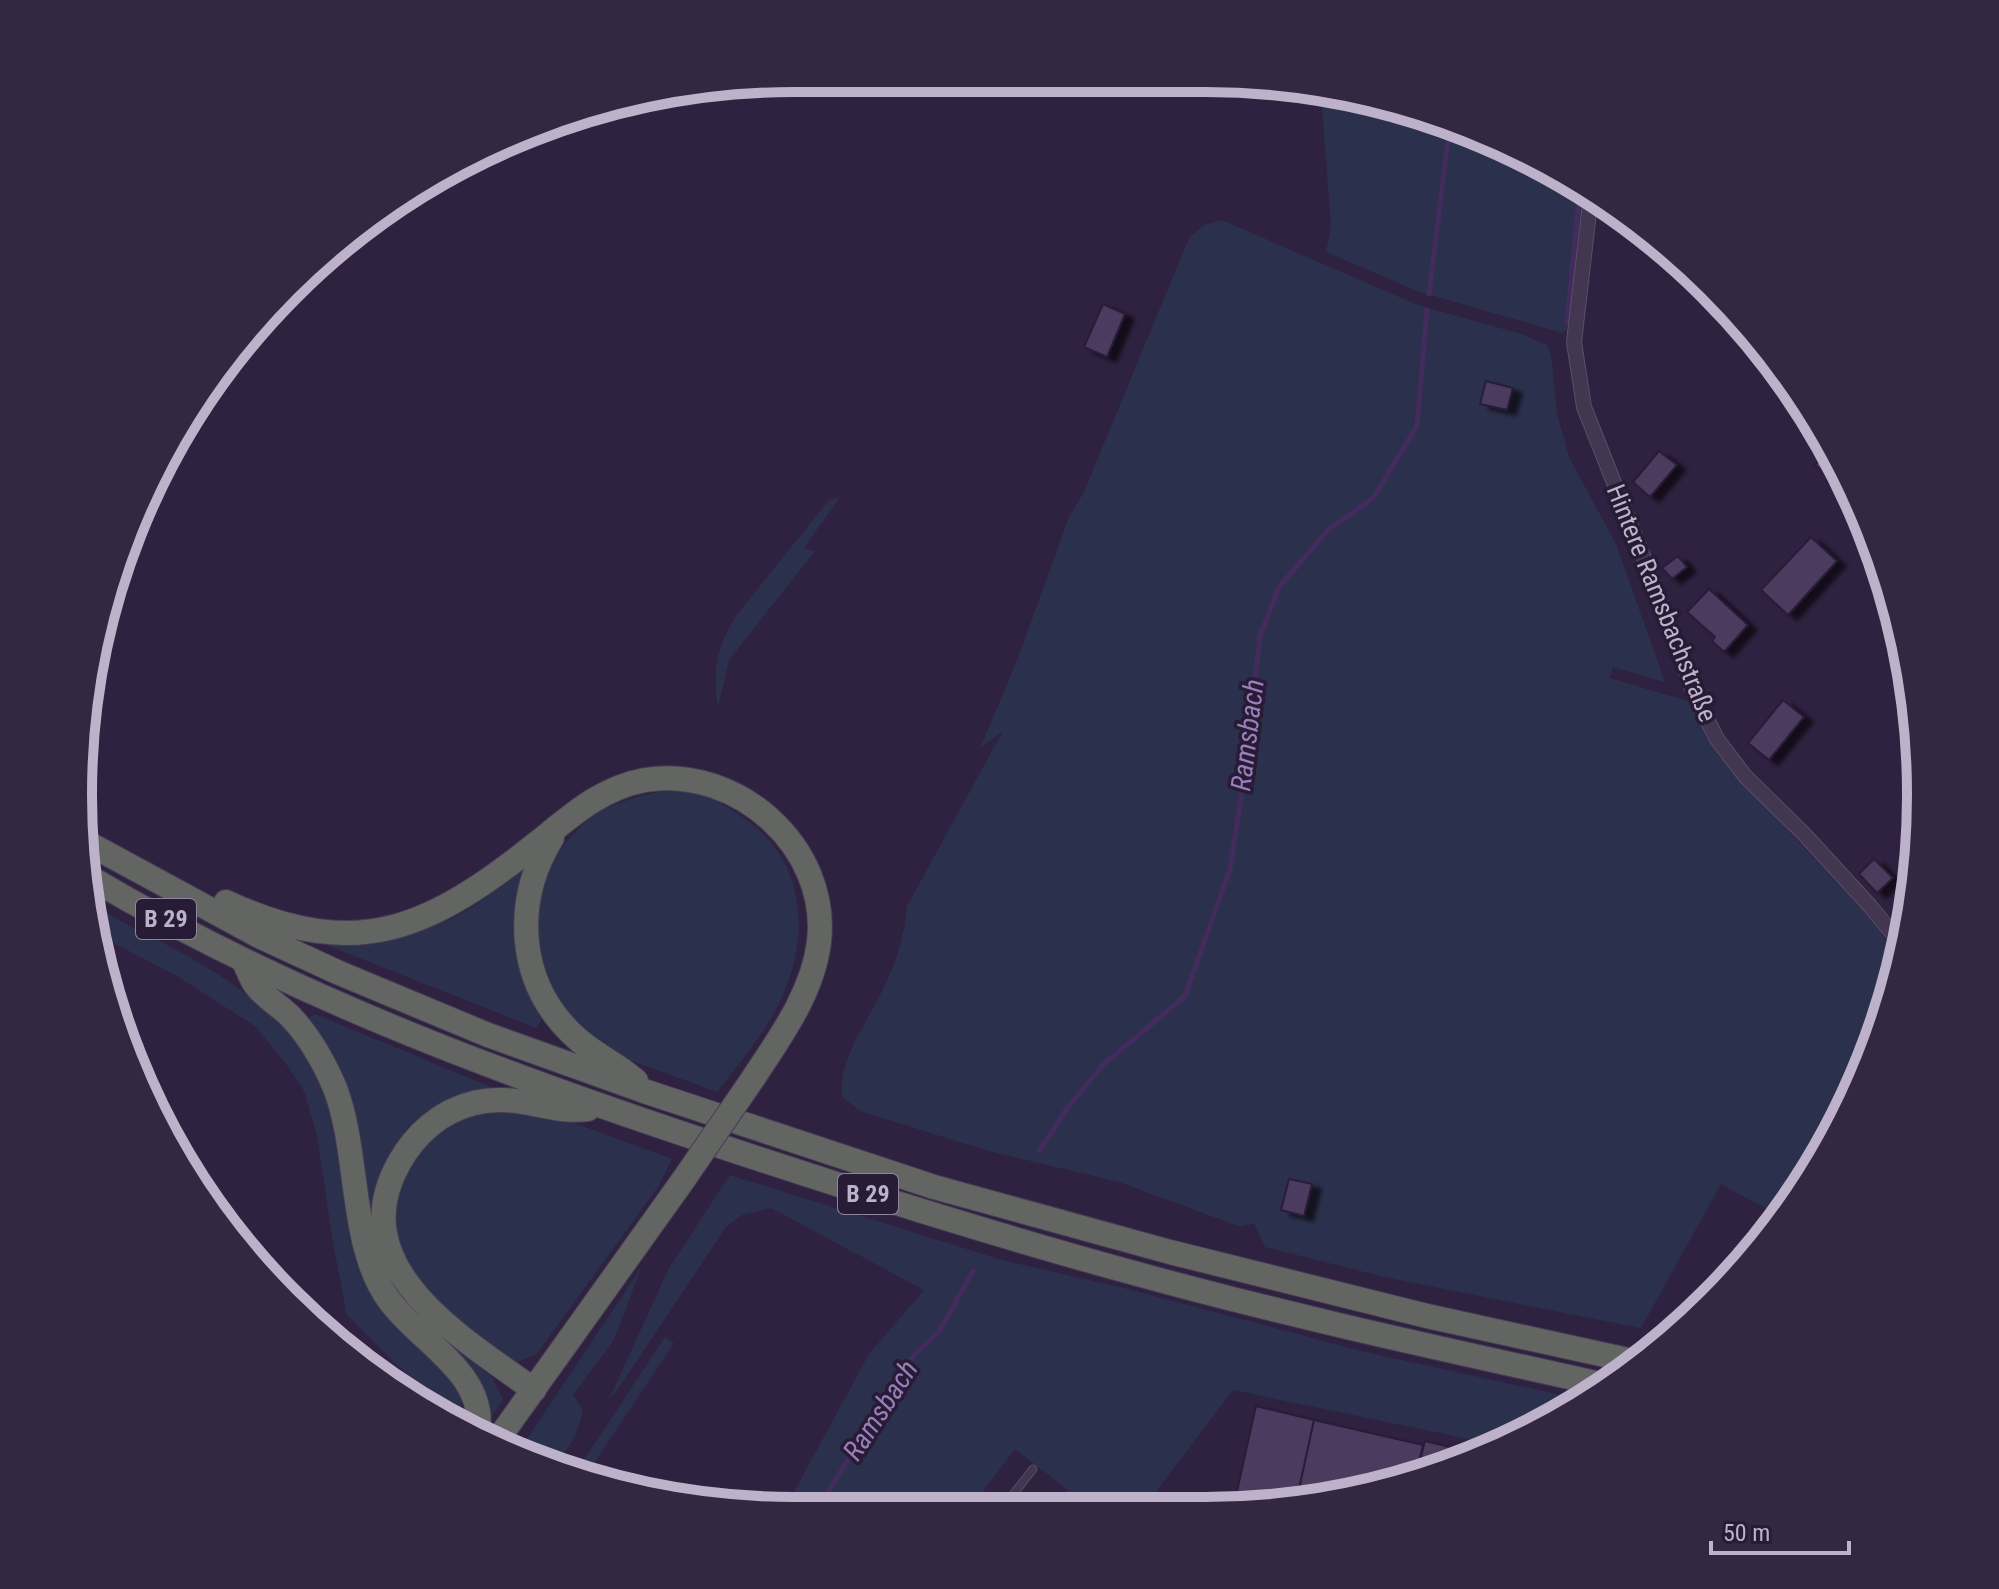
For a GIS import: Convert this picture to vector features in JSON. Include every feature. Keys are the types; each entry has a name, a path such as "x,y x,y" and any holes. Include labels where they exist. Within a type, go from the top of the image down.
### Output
{"highway":[{"path":"152,880 190,885 240,908 303,930 328,933 370,931 414,921 452,904 488,881 595,798 629,784 656,779 684,780 720,788 753,805 771,819 795,846 805,863 818,901 819,940 805,992 754,1077 502,1433"},
{"path":"566,820 543,853 529,890 525,930 532,969 544,997 560,1022 590,1049 619,1065 647,1092"},
{"name":"B 29","path":"95,847 152,880 337,972 488,1035 647,1092 934,1187 1126,1240 1427,1316 1623,1359"},
{"name":"B 29","path":"98,882 243,960 324,997 474,1060 602,1108 855,1190 1135,1273 1421,1344 1591,1382"},
{"path":"243,960 257,987 291,1017 327,1070 346,1122 362,1224 378,1282 388,1300 410,1325 463,1377 478,1410 478,1422"},
{"path":"534,1390 437,1319 405,1283 393,1261 385,1233 389,1187 402,1158 419,1135 452,1111 474,1103 498,1100 522,1100 568,1112 602,1108"}],"street":[{"name":"Hintere Ramsbachstraße","path":"1590,207 1574,342 1584,407 1694,694 1717,739 1745,776 1804,834 1893,934"}],"lane":[{"path":"1013,1497 1033,1469"}],"shaded area":[{"path":"1309,100 1342,105 1430,129 1515,164 1582,202 1567,330 1562,333 1417,291 1326,252 1331,225 1322,107"},
{"path":"1222,220 1415,304 1521,334 1547,345 1551,355 1557,413 1569,457 1616,544 1665,682 1613,667 1610,678 1690,702 1737,776 1872,920 1891,946 1870,1020 1854,1063 1835,1105 1789,1185 1770,1211 1721,1184 1641,1328 1384,1277 1265,1247 1254,1223 1241,1227 1119,1182 985,1150 860,1111 842,1097 844,1069 892,969 902,938 907,906 1003,731 980,748 1018,658 1069,517 1084,492 1189,238 1204,225"},
{"path":"840,497 804,548 815,551 729,660 718,709 717,661 736,616 829,500"},
{"path":"658,792 700,794 738,814 760,831 777,850 789,872 796,896 799,921 797,946 782,997 760,1035 717,1092 617,1056 582,1029 561,1001 547,971 539,938 540,905 548,873 565,844 606,808"},
{"path":"524,863 529,866 517,905 516,944 525,982 542,1019 536,1028 324,944 386,939 427,929 465,912"},
{"path":"102,911 221,977 278,1022 301,1049 319,1081 328,1107 351,1242 362,1277 391,1323 457,1388 462,1400 461,1412 422,1390 421,1385 347,1315 317,1135 304,1091 255,1026 177,976 107,940"},
{"path":"315,1014 491,1087 449,1098 406,1129 378,1179 373,1226 389,1281 409,1309 492,1377 503,1400 485,1425 386,1284 308,1023"},
{"path":"490,1109 550,1114 672,1159 658,1187 536,1355 517,1362 506,1358 420,1289 395,1234 398,1181 431,1134 459,1118"},
{"path":"730,1175 1002,1260 1124,1288 1365,1352 1567,1396 1479,1441 1233,1390 1152,1497 1077,1497 1015,1449 979,1497 791,1497 869,1354 924,1290 771,1208 742,1215 726,1227 610,1397 669,1268"},
{"path":"266,1254 359,1345 331,1323 264,1256"},
{"path":"642,1266 614,1340 573,1395 583,1410 578,1429 568,1447 560,1457 524,1443"},
{"path":"665,1337 674,1343 591,1467 581,1464"}],"building":[{"path":"1103,304 1125,314 1107,357 1084,347"},
{"path":"1486,381 1513,388 1507,410 1480,404"},
{"path":"1659,451 1677,465 1650,497 1633,482"},
{"path":"1821,458 1833,480 1815,465"},
{"path":"1811,537 1837,561 1788,615 1761,590"},
{"path":"1678,556 1687,567 1672,579 1662,568"},
{"path":"1709,589 1748,625 1724,652 1712,641 1715,637 1687,612"},
{"path":"1783,700 1804,717 1769,760 1748,743"},
{"path":"1874,859 1893,878 1877,893 1859,874"},
{"path":"1289,1179 1312,1184 1304,1216 1281,1210"},
{"path":"1256,1406 1314,1420 1299,1489 1302,1490 1236,1496"},
{"path":"1314,1420 1423,1445 1419,1463 1342,1484 1299,1489"},
{"path":"1425,1441 1458,1449 1430,1460 1419,1463"}],"waterway":[{"name":"Ramsbach","path":"1429,294 1448,136"},
{"path":"1567,323 1579,200"},
{"name":"Ramsbach","path":"1039,1151 1068,1107 1104,1064 1185,996 1230,869 1245,774 1260,636 1279,587 1328,530 1374,497 1417,426 1427,310"},
{"name":"Ramsbach","path":"825,1497 913,1356 939,1332 973,1271"}]}
